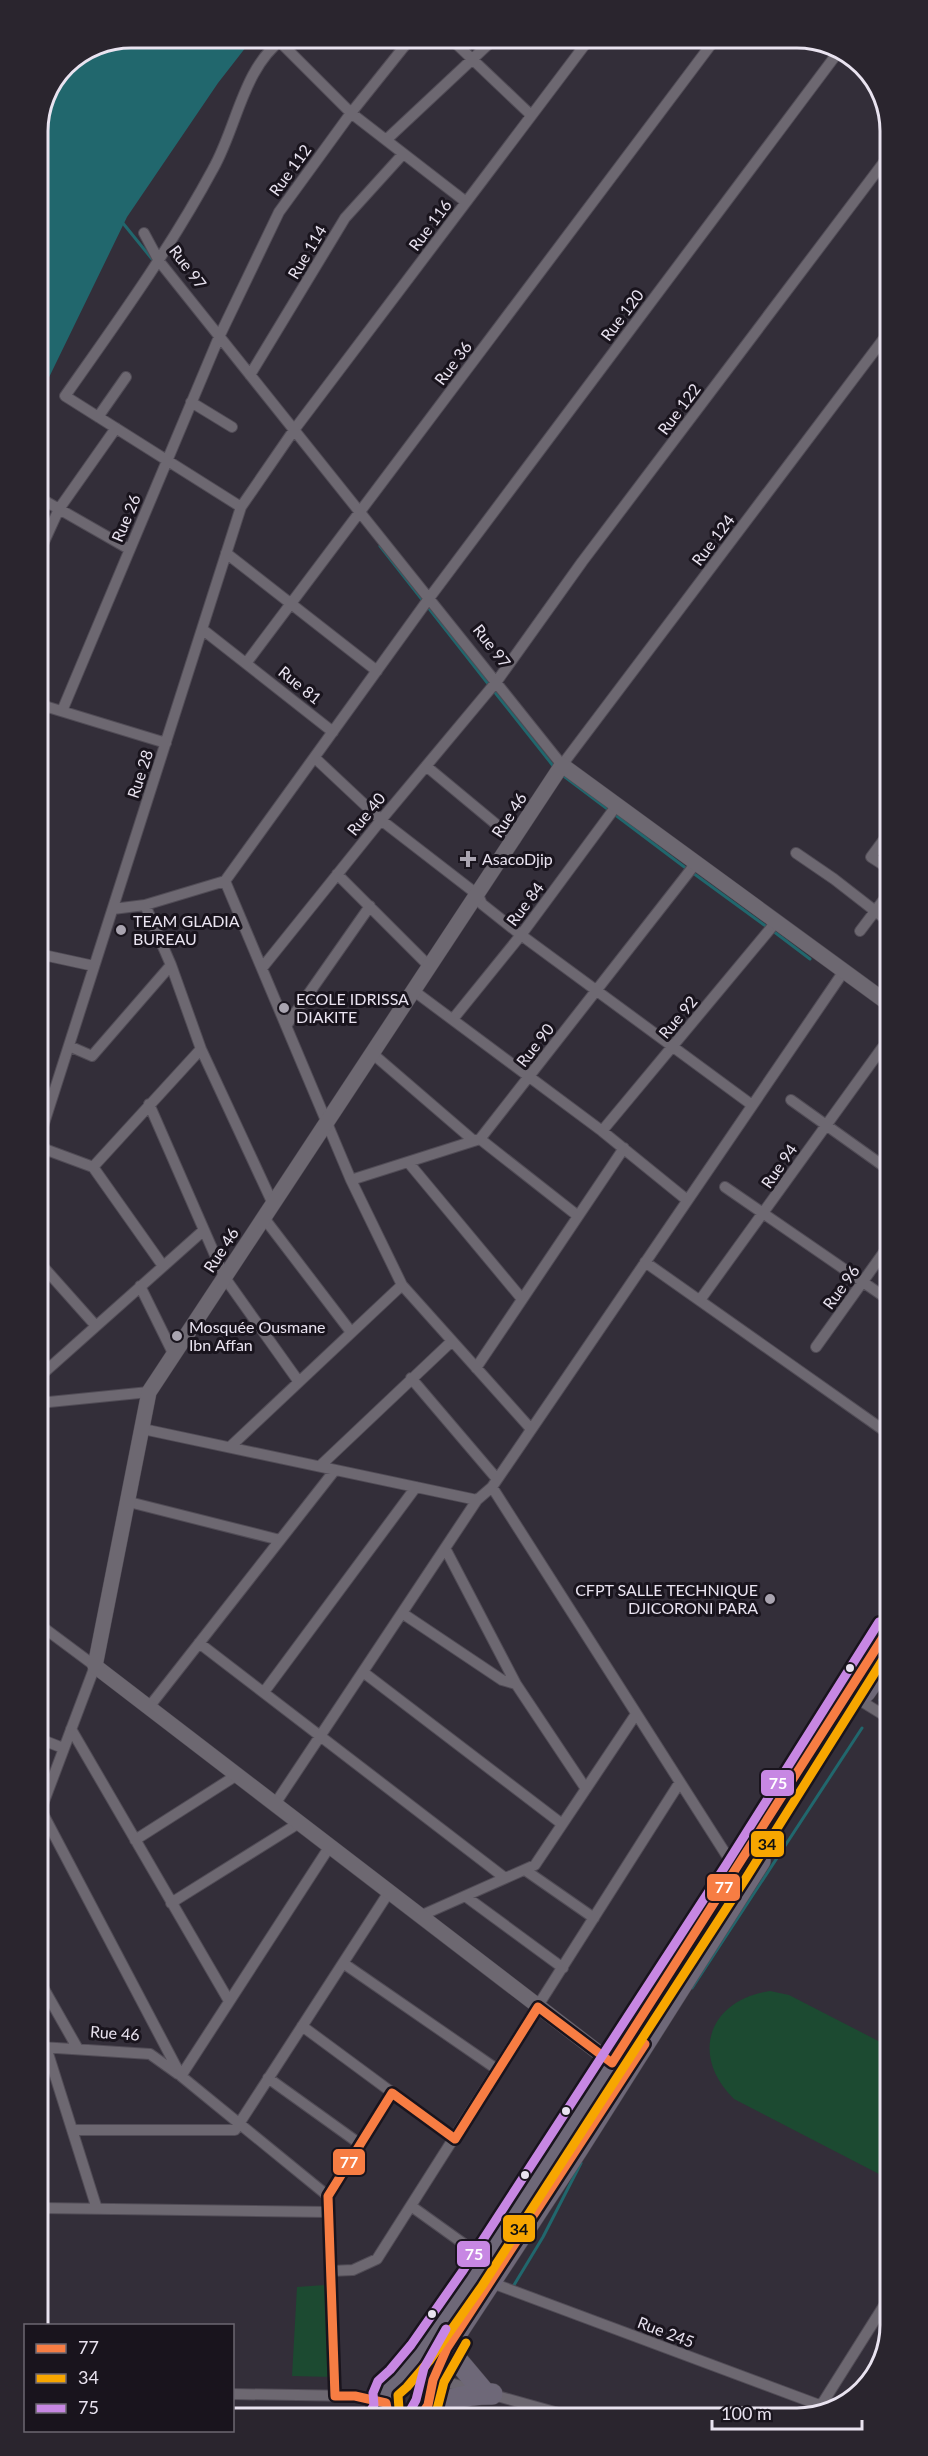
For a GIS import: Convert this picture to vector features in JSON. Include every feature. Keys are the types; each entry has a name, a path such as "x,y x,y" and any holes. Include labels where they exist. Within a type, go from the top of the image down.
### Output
{"highway":[{"path":"405,2399 427,2344 619,2068 853,1697 880,1647"},
{"path":"405,2399 447,2348 492,2283 736,1871 853,1697 880,1667"},
{"path":"447,2348 488,2393"},
{"path":"405,2399 459,2397 488,2393"}],"street":[{"path":"241,507 65,396 159,261 215,167 259,62 273,48"},
{"path":"290,48 351,113 466,202"},
{"name":"Rue 112","path":"219,337 279,212 351,113 403,48"},
{"path":"460,48 531,116"},
{"path":"386,140 484,48"},
{"name":"Rue 116","path":"294,430 582,48"},
{"name":"Rue 36","path":"247,662 708,48"},
{"name":"Rue 120","path":"225,881 430,597 834,57"},
{"name":"Rue 114","path":"250,375 345,219 403,154"},
{"name":"Rue 122","path":"497,681 582,562 880,167"},
{"name":"Rue 97","path":"144,233 159,261 430,597 562,765 617,805 693,869 772,928 844,971 880,997"},
{"name":"Rue 26","path":"62,711 219,337"},
{"name":"Rue 124","path":"562,765 880,344"},
{"path":"98,417 126,377"},
{"path":"191,402 232,427"},
{"path":"48,533 59,509 116,428"},
{"name":"Rue 28","path":"48,1111 241,507 294,430"},
{"path":"48,503 129,549"},
{"path":"226,553 377,671"},
{"path":"202,629 247,662"},
{"name":"Rue 81","path":"247,662 333,732"},
{"name":"Rue 40","path":"262,968 497,681"},
{"path":"48,707 166,742"},
{"path":"315,758 381,820 478,895 482,904 521,935 752,1105"},
{"name":"Rue 46","path":"48,1789 95,1666 149,1392 515,840 562,765"},
{"path":"426,766 515,840"},
{"name":"Rue 84","path":"453,1019 521,935 617,805"},
{"path":"880,845 871,857 880,863"},
{"path":"796,853 880,914"},
{"name":"Rue 90","path":"477,1140 693,869"},
{"path":"337,874 430,967"},
{"path":"113,909 145,905 225,881 351,1180 402,1285 531,1429"},
{"path":"145,905 171,966 201,1049 273,1204"},
{"path":"860,931 880,905"},
{"path":"286,1026 370,906"},
{"name":"Rue 92","path":"602,1131 772,928"},
{"path":"48,956 94,966"},
{"path":"69,1046 92,1056 171,966"},
{"path":"275,1804 477,1500 494,1483 844,971"},
{"path":"414,991 602,1131 687,1200"},
{"path":"93,1167 201,1049"},
{"name":"Rue 94","path":"700,1300 880,1051"},
{"path":"373,1054 477,1140 578,1216"},
{"path":"790,1101 880,1164"},
{"path":"149,1104 225,1278 299,1382"},
{"path":"351,1180 477,1140"},
{"path":"476,1368 624,1148"},
{"path":"48,1150 93,1167 163,1266"},
{"path":"408,1162 522,1299"},
{"path":"725,1187 880,1294"},
{"path":"264,1218 351,1332"},
{"path":"48,1369 204,1230"},
{"name":"Rue 96","path":"816,1347 880,1258"},
{"path":"645,1262 880,1428"},
{"path":"48,1272 96,1326"},
{"path":"231,1446 402,1285"},
{"path":"140,1286 174,1355"},
{"path":"320,1466 452,1341"},
{"path":"411,1378 494,1483 736,1871"},
{"path":"48,1401 149,1392"},
{"path":"143,1429 477,1500"},
{"path":"149,1707 335,1470"},
{"path":"264,1692 416,1487"},
{"path":"129,1502 279,1540"},
{"path":"445,1548 516,1684 586,1789"},
{"path":"402,1612 501,1680 516,1684"},
{"path":"48,1631 619,2068"},
{"path":"200,1643 505,1878"},
{"path":"363,1672 562,1824"},
{"path":"853,1697 880,1713"},
{"path":"420,1916 535,1865 636,1714"},
{"path":"71,1729 229,2001"},
{"path":"48,1742 63,1748"},
{"path":"135,1840 237,1775"},
{"path":"330,2271 353,2270 377,2259 680,1782"},
{"path":"171,1903 299,1823"},
{"path":"48,1826 181,2076 330,1846"},
{"path":"525,1870 594,1918"},
{"path":"72,2130 235,2130 389,1892"},
{"path":"465,1896 562,1968"},
{"path":"343,1963 498,2070"},
{"path":"48,1996 78,2049"},
{"path":"302,2026 454,2139"},
{"name":"Rue 46","path":"48,2047 150,2054 181,2076 328,2196"},
{"path":"48,2061 97,2209"},
{"path":"268,2078 360,2144"},
{"path":"335,2396 328,2196 392,2093"},
{"path":"411,2206 485,2259"},
{"path":"48,2208 328,2212"},
{"name":"Rue 245","path":"492,2283 812,2406"},
{"path":"826,2403 880,2313"},
{"path":"234,2394 405,2399 488,2393 541,2408"}],"green space":[{"path":"770,1991 789,1995 880,2042 880,2174 734,2099 720,2082 712,2065 710,2048 712,2032 720,2018 732,2005 749,1996"},
{"path":"325,2285 333,2377 292,2376 297,2287"}],"water":[{"path":"131,48 245,48 218,83 127,217 48,379 48,126 57,94 76,69 104,52"}],"waterway":[{"path":"122,222 152,259"},
{"path":"380,546 489,685"},
{"path":"493,690 554,767"},
{"path":"561,774 687,869"},
{"path":"693,873 767,927"},
{"path":"773,931 810,959"},
{"path":"692,1988 862,1728"},
{"path":"514,2285 543,2237 581,2163"}],"transit line":[{"name":"75","path":"372,2408 373,2393 378,2381 411,2345 462,2272 726,1865 879,1622"},
{"name":"77","path":"387,2408 386,2403 355,2396 335,2396 328,2196 392,2093 455,2139 538,2007 612,2063 880,1642"},
{"name":"34","path":"399,2408 398,2395 430,2360 482,2286 746,1878 880,1664"},
{"name":"77","path":"426,2408 433,2380 447,2348 645,2044"},
{"name":"75","path":"412,2408 416,2400 424,2368 446,2329"},
{"name":"34","path":"437,2408 444,2382 466,2343"}],"place":[{"name":"AsacoDjip","path":"468,859"},
{"name":"TEAM GLADIA BUREAU","path":"121,930"},
{"name":"ECOLE IDRISSA DIAKITE","path":"284,1008"},
{"name":"Mosquée Ousmane Ibn Affan","path":"177,1336"},
{"name":"CFPT SALLE TECHNIQUE DJICORONI PARA","path":"770,1599"}]}
